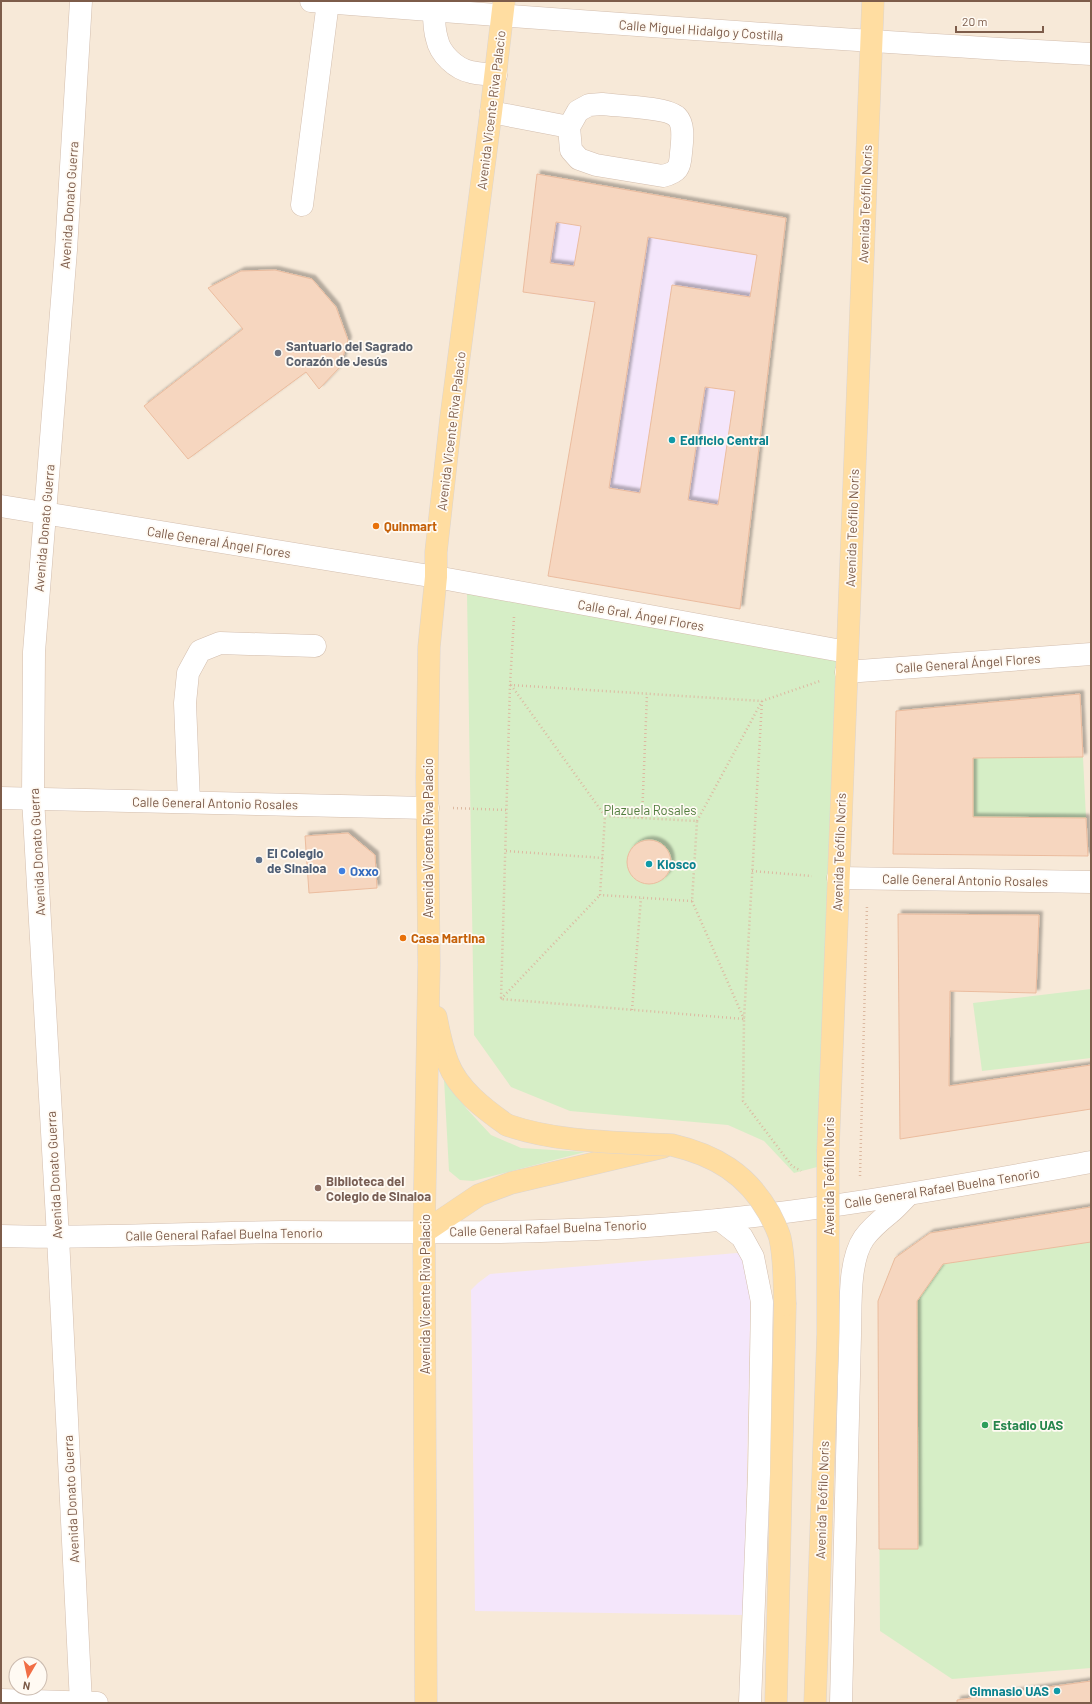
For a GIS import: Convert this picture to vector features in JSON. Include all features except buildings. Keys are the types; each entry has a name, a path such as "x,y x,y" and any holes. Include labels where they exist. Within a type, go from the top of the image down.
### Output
{"main road":[{"name":"Avenida Teófilo Noris","path":"815,1703 828,1334 828,1150 873,1"},
{"name":"Avenida Vicente Riva Palacio","path":"426,1703 424,1232 429,965 429,648 436,578 436,552 451,418 504,9"},
{"path":"429,965 435,1013 448,1064 465,1090 488,1112 507,1125 525,1131 562,1138 672,1145 688,1149 722,1163 748,1183 760,1197 780,1237 784,1274 785,1305 776,1703"},
{"path":"424,1232 479,1195 511,1183 672,1145"}],"street":[{"name":"Avenida Donato Guerra","path":"81,1 66,250 34,652 34,798 58,1237 86,1703"},
{"name":"Calle Miguel Hidalgo y Costilla","path":"320,2 434,11 504,9 871,42 1091,54"},
{"path":"302,205 320,2"},
{"path":"434,11 434,28 437,41 444,54 456,65 470,72 496,75"},
{"path":"602,104 665,110 677,117 682,129 680,164 674,173 663,176 596,165 579,159 571,150 570,127 578,111 589,105 602,104"},
{"path":"491,112 570,127"},
{"name":"Calle General Ángel Flores","path":"1,506 436,578"},
{"name":"Calle Gral. Ángel Flores","path":"436,578 516,592 846,662"},
{"path":"189,802 185,703 188,672 200,651 220,643 314,646"},
{"name":"Calle General Ángel Flores","path":"846,662 1091,654"},
{"name":"Calle General Antonio Rosales","path":"1,798 428,808"},
{"name":"Calle General Antonio Rosales","path":"838,878 1081,882"},
{"name":"Calle General Rafael Buelna Tenorio","path":"1,1236 58,1237 220,1233 424,1232 565,1229 670,1224 720,1220 908,1195 1091,1162"},
{"path":"841,1703 850,1335 856,1253 863,1238 876,1224 892,1212 908,1195"},
{"path":"720,1220 742,1237 753,1257 762,1302 759,1474 750,1703"},
{"path":"1,1700 86,1703"}],"path":[{"path":"501,999 510,685 516,592"},
{"path":"510,685 762,701 846,662"},
{"path":"501,999 600,895 605,816 510,685"},
{"path":"642,818 647,694"},
{"path":"744,1019 692,901 697,821 762,701"},
{"path":"762,701 744,1019 743,1101 792,1166 806,1174"},
{"path":"428,808 507,810"},
{"path":"605,816 697,821"},
{"path":"506,851 603,858"},
{"path":"752,871 838,878"},
{"path":"860,1202 868,878"},
{"path":"600,895 692,901"},
{"path":"632,1010 641,898"},
{"path":"501,999 744,1019"}],"shaded area":[{"path":"1,1 1091,1 1091,1703 1,1703"},
{"name":"Edificio Central","path":"537,174 786,218 740,609 548,576 595,303 523,292"},
{"path":"737,1253 743,1258 751,1276 744,1615 475,1611 471,1290 490,1274"}],"green space":[{"name":"Plazuela Rosales","path":"467,594 836,659 817,1167 794,1173 764,1141 728,1125 570,1111 511,1087 474,1035"},
{"path":"1083,757 1086,818 973,817 973,758"},
{"path":"1091,989 1091,1058 982,1071 973,1003"},
{"path":"444,1079 466,1108 491,1135 521,1148 585,1152 473,1181 460,1180 449,1171"},
{"name":"Estadio UAS","path":"1091,1207 1091,1668 952,1679 880,1631 878,1301 895,1258 930,1233"}],"place":[{"name":"Santuario del Sagrado Corazón de Jesús","path":"278,353"},
{"name":"Edificio Central","path":"672,440"},
{"name":"Quinmart","path":"376,526"},
{"name":"El Colegio de Sinaloa","path":"259,860"},
{"name":"Kiosco","path":"649,864"},
{"name":"Oxxo","path":"342,871"},
{"name":"Casa Martina","path":"403,938"},
{"name":"Biblioteca del Colegio de Sinaloa","path":"318,1188"},
{"name":"Estadio UAS","path":"985,1425"},
{"name":"Gimnasio UAS","path":"1057,1691"}]}
